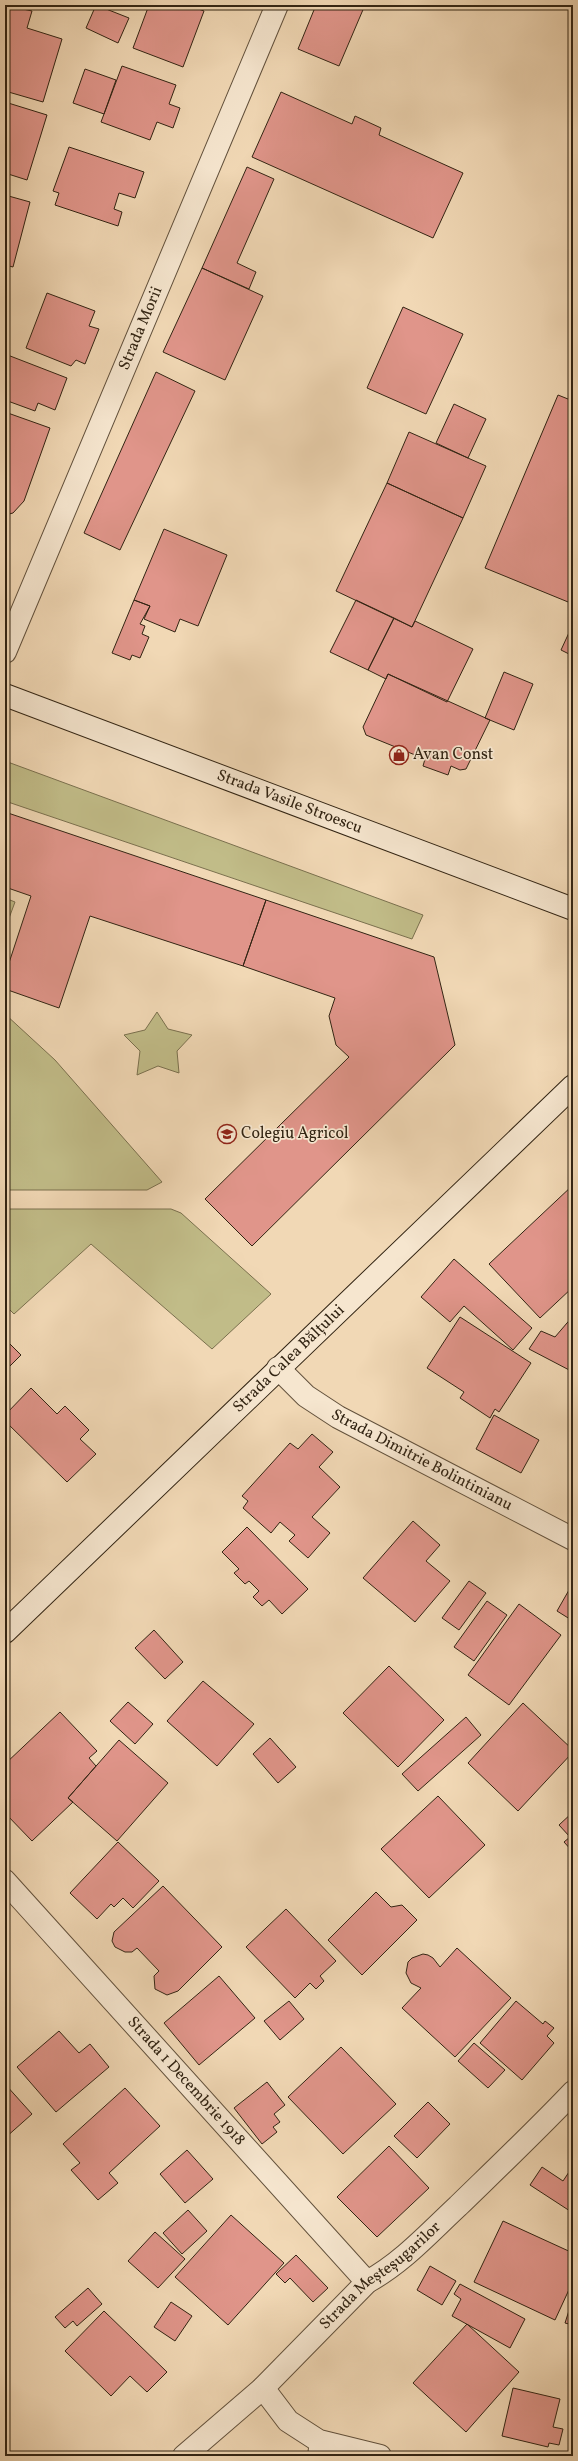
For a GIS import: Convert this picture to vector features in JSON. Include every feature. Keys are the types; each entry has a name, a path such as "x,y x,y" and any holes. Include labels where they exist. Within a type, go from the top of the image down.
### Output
{"street":[{"name":"Strada Morii","path":"5,652 275,5"},
{"name":"Strada Vasile Stroescu","path":"5,695 573,910"},
{"name":"Strada Calea Bălțului","path":"7,1627 573,1086"},
{"name":"Strada Dimitrie Bolintinianu","path":"278,1368 306,1396 338,1417 573,1539"},
{"name":"Strada 1 Decembrie 1918","path":"5,1881 367,2282"},
{"name":"Strada Meșteșugarilor","path":"184,2456 263,2388 367,2282 387,2271 409,2252 535,2133 573,2092"},
{"path":"263,2388 288,2421 318,2449 380,2456"}],"shaded area":[{"path":"5,761 423,915 412,939 5,801"},
{"path":"5,898 15,902 5,929"},
{"path":"157,1012 168,1029 192,1035 177,1051 179,1073 158,1066 137,1075 140,1051 124,1035 145,1030"},
{"path":"5,1014 55,1060 162,1182 147,1190 5,1190"},
{"path":"5,1209 171,1209 181,1213 271,1294 212,1349 91,1244 14,1314 5,1305"}],"building":[{"path":"5,5 32,11 27,28 62,39 43,102 5,91"},
{"path":"96,5 129,18 118,43 86,28"},
{"path":"149,5 187,5 204,11 183,67 133,48"},
{"path":"316,5 365,5 339,66 298,49"},
{"path":"122,66 176,85 169,104 180,108 173,128 157,122 150,140 101,122"},
{"path":"85,69 116,80 104,114 73,103"},
{"path":"281,92 352,124 355,116 381,128 379,135 463,173 433,238 252,157"},
{"path":"5,102 47,115 27,180 5,173"},
{"path":"69,147 144,172 135,198 119,193 114,209 122,212 118,226 55,205 59,193 53,191"},
{"path":"247,167 274,179 237,263 256,272 249,289 202,268"},
{"path":"5,195 30,202 13,267 5,265"},
{"path":"202,268 263,296 225,380 163,352"},
{"path":"47,293 95,311 89,326 99,329 85,364 76,360 71,366 26,348"},
{"path":"403,307 463,334 426,414 367,388"},
{"path":"5,354 67,378 55,410 38,403 35,411 5,400"},
{"path":"156,372 195,391 120,550 84,533"},
{"path":"558,395 573,401 573,604 485,568"},
{"path":"454,404 486,419 468,458 436,443"},
{"path":"5,412 50,428 24,501 13,513 5,515"},
{"path":"409,432 486,466 463,518 387,483"},
{"path":"387,483 463,518 412,627 336,591"},
{"path":"164,529 227,555 198,626 180,619 175,632 144,619 150,606 134,600"},
{"path":"134,600 150,606 140,624 145,626 142,634 149,637 140,658 132,655 130,660 112,653"},
{"path":"356,600 394,618 368,670 330,652"},
{"path":"394,618 412,627 415,621 473,649 447,702 388,674 386,679 368,670"},
{"path":"573,624 573,656 561,650"},
{"path":"504,672 533,684 514,730 485,718"},
{"path":"388,674 490,720 466,769 460,770 451,766 448,775 423,766 425,759 366,735 363,727"},
{"path":"5,812 266,900 243,966 90,916 59,1008 5,989 5,975 31,896 5,887"},
{"path":"266,900 434,957 455,1045 252,1246 205,1199 349,1057 336,1045 329,1016 335,998 243,966"},
{"path":"573,1185 573,1287 540,1318 489,1264"},
{"path":"454,1259 532,1328 513,1350 464,1306 450,1322 421,1297"},
{"path":"573,1316 573,1372 529,1349 541,1331 555,1337"},
{"path":"460,1317 531,1363 499,1412 495,1409 490,1418 460,1398 464,1392 427,1368"},
{"path":"5,1339 21,1355 5,1371"},
{"path":"31,1388 57,1414 65,1406 89,1430 80,1439 96,1454 67,1482 5,1421 5,1415"},
{"path":"494,1415 539,1440 521,1473 476,1449"},
{"path":"312,1434 333,1452 319,1467 340,1487 312,1517 330,1533 308,1558 289,1541 295,1535 280,1522 271,1533 243,1508 248,1501 242,1496 290,1443 298,1449"},
{"path":"413,1521 440,1545 426,1561 450,1581 415,1622 363,1578"},
{"path":"247,1527 308,1589 282,1614 269,1600 262,1606 253,1597 259,1591 249,1581 245,1584 234,1573 239,1569 222,1552"},
{"path":"469,1581 486,1593 459,1630 442,1618"},
{"path":"573,1583 573,1621 557,1611"},
{"path":"487,1601 507,1615 474,1661 454,1647"},
{"path":"519,1604 561,1635 509,1705 468,1675"},
{"path":"154,1630 183,1662 165,1679 135,1648"},
{"path":"389,1666 444,1720 398,1767 343,1713"},
{"path":"203,1681 254,1724 217,1766 167,1721"},
{"path":"128,1702 153,1724 135,1744 110,1721"},
{"path":"523,1703 573,1750 573,1752 518,1811 468,1763"},
{"path":"60,1712 97,1751 89,1758 96,1766 68,1798 73,1802 32,1841 5,1813 5,1764"},
{"path":"466,1717 481,1735 418,1791 402,1774"},
{"path":"270,1738 296,1767 278,1783 253,1754"},
{"path":"119,1740 168,1783 117,1841 68,1798"},
{"path":"438,1796 485,1845 429,1898 381,1849"},
{"path":"573,1812 573,1852 564,1842 570,1837 559,1825"},
{"path":"118,1842 159,1881 133,1908 123,1898 114,1907 111,1904 97,1919 70,1893"},
{"path":"163,1886 222,1947 178,1991 167,1995 155,1989 154,1976 159,1971 137,1948 132,1952 125,1952 115,1947 112,1941 114,1932"},
{"path":"376,1892 391,1907 402,1905 417,1920 362,1975 328,1940"},
{"path":"286,1909 336,1961 320,1976 324,1981 316,1989 310,1983 295,1998 246,1947"},
{"path":"457,1948 511,1998 455,2057 402,2008 421,1988 411,1983 406,1973 408,1962 412,1958 423,1954 433,1958 440,1967"},
{"path":"219,1976 255,2018 199,2065 164,2023"},
{"path":"289,2001 304,2019 280,2040 264,2021"},
{"path":"516,2001 543,2024 545,2021 554,2028 547,2036 554,2043 522,2080 480,2043"},
{"path":"59,2031 79,2053 90,2044 109,2067 56,2112 17,2067"},
{"path":"474,2043 505,2070 488,2088 458,2061"},
{"path":"341,2047 396,2104 343,2154 288,2097"},
{"path":"267,2082 285,2105 274,2114 280,2122 273,2127 277,2132 262,2144 234,2108"},
{"path":"5,2084 32,2114 5,2138"},
{"path":"125,2088 160,2126 109,2173 118,2183 98,2200 71,2170 80,2163 63,2144"},
{"path":"428,2102 450,2124 417,2158 394,2136"},
{"path":"389,2146 429,2188 377,2237 337,2197"},
{"path":"187,2150 213,2179 185,2203 160,2174"},
{"path":"542,2167 563,2181 571,2169 573,2170 573,2213 530,2185"},
{"path":"188,2210 207,2231 182,2254 163,2233"},
{"path":"231,2215 284,2263 228,2325 175,2277"},
{"path":"503,2221 573,2253 573,2281 555,2320 474,2282"},
{"path":"155,2232 185,2259 158,2288 128,2261"},
{"path":"296,2255 328,2288 313,2302 290,2278 285,2283 276,2274"},
{"path":"430,2266 456,2281 442,2305 417,2290"},
{"path":"460,2284 525,2319 510,2348 452,2316 461,2299 454,2294"},
{"path":"88,2288 102,2304 77,2326 73,2321 65,2328 55,2317"},
{"path":"573,2298 573,2325 565,2323"},
{"path":"171,2302 192,2316 175,2341 154,2327"},
{"path":"104,2311 167,2372 147,2392 130,2376 111,2396 65,2351"},
{"path":"467,2324 519,2372 466,2432 413,2383"},
{"path":"513,2388 560,2399 553,2427 563,2429 559,2445 549,2443 548,2447 502,2436"}],"place":[{"name":"Avan Const","path":"399,755"},
{"name":"Colegiu Agricol","path":"227,1134"}]}
